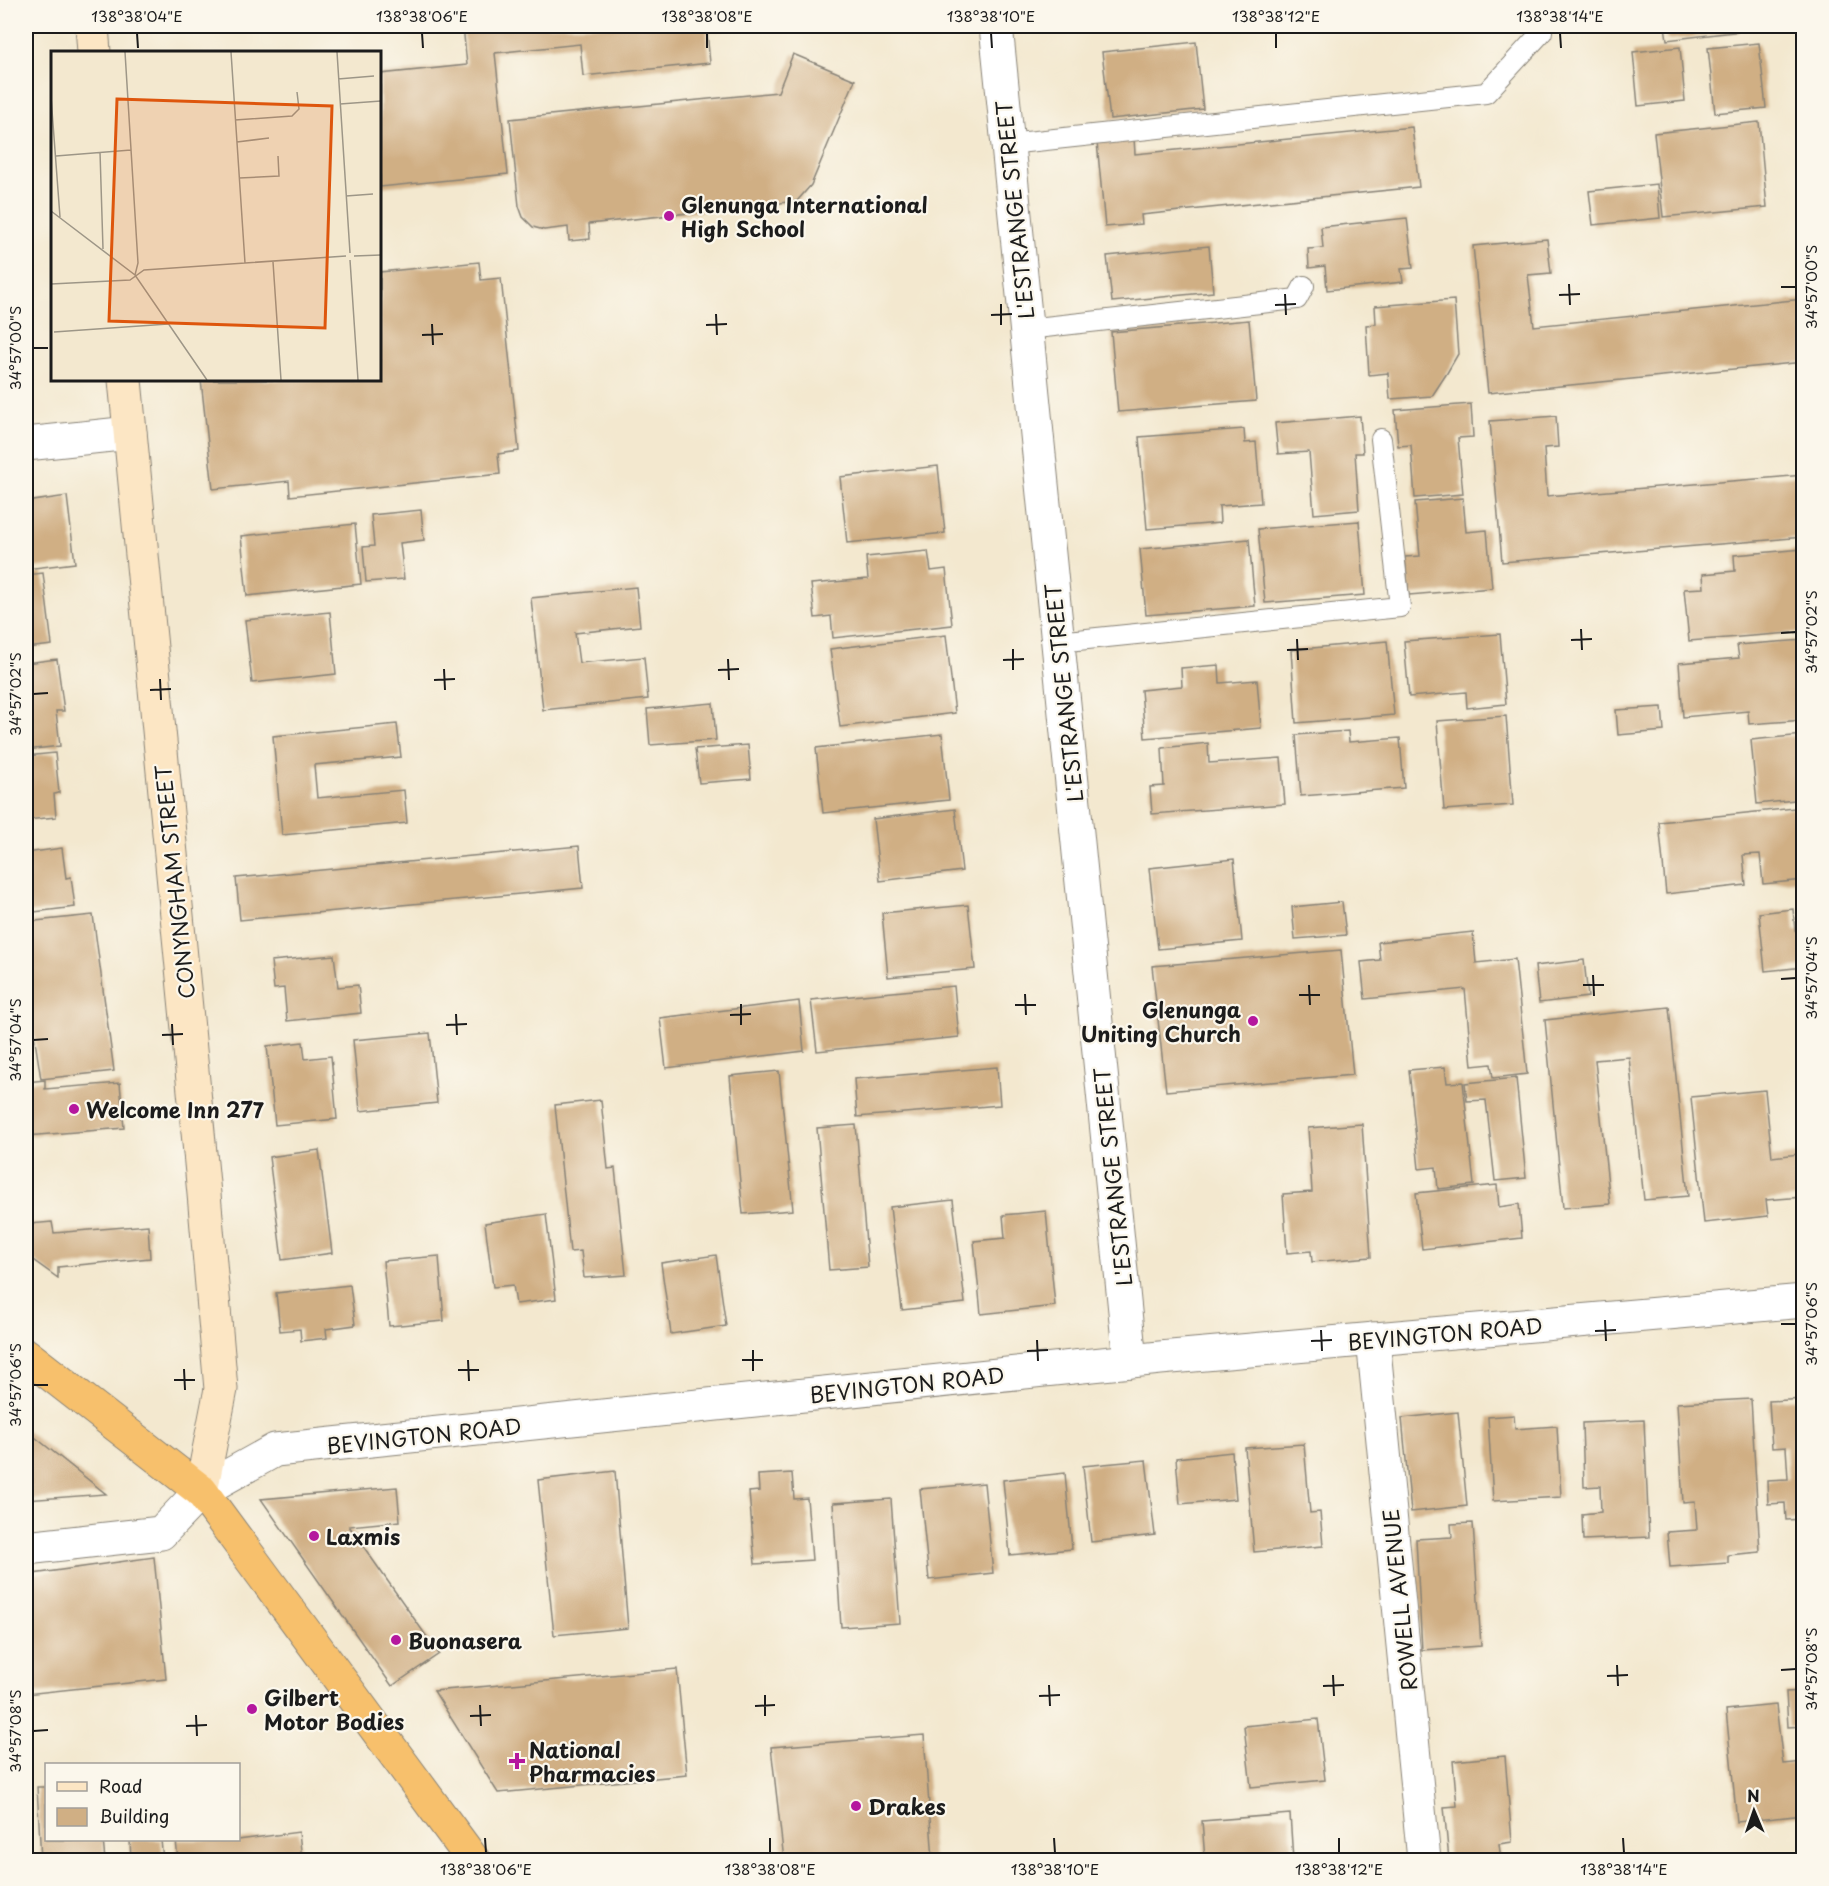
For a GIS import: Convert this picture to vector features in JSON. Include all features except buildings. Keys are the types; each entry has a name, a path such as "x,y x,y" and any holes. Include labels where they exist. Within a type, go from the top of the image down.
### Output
{"highway":[{"path":"26,1355 201,1491 473,1860"}],"street":[{"path":"92,26 94,51"},
{"name":"L'ESTRANGE STREET","path":"996,26 1130,1361"},
{"name":"CONYNGHAM STREET","path":"125,381 221,1389 201,1491"},
{"path":"26,444 130,433"},
{"name":"BEVINGTON ROAD","path":"26,1548 161,1533 201,1491 275,1450 1130,1361 1803,1302"},
{"name":"ROWELL AVENUE","path":"1373,1339 1425,1860"}],"lane":[{"path":"1008,144 1486,93 1542,32 1542,26"},
{"path":"1027,329 1297,299 1304,286"},
{"path":"1058,642 1400,607 1381,439"}],"place":[{"name":"Glenunga International High School","path":"669,216"},
{"name":"Glenunga Uniting Church","path":"1253,1021"},
{"name":"Welcome Inn 277","path":"74,1109"},
{"name":"Laxmis","path":"314,1536"},
{"name":"Buonasera","path":"396,1640"},
{"name":"Gilbert Motor Bodies","path":"252,1709"},
{"name":"National Pharmacies","path":"517,1761"},
{"name":"Drakes","path":"856,1806"}]}
